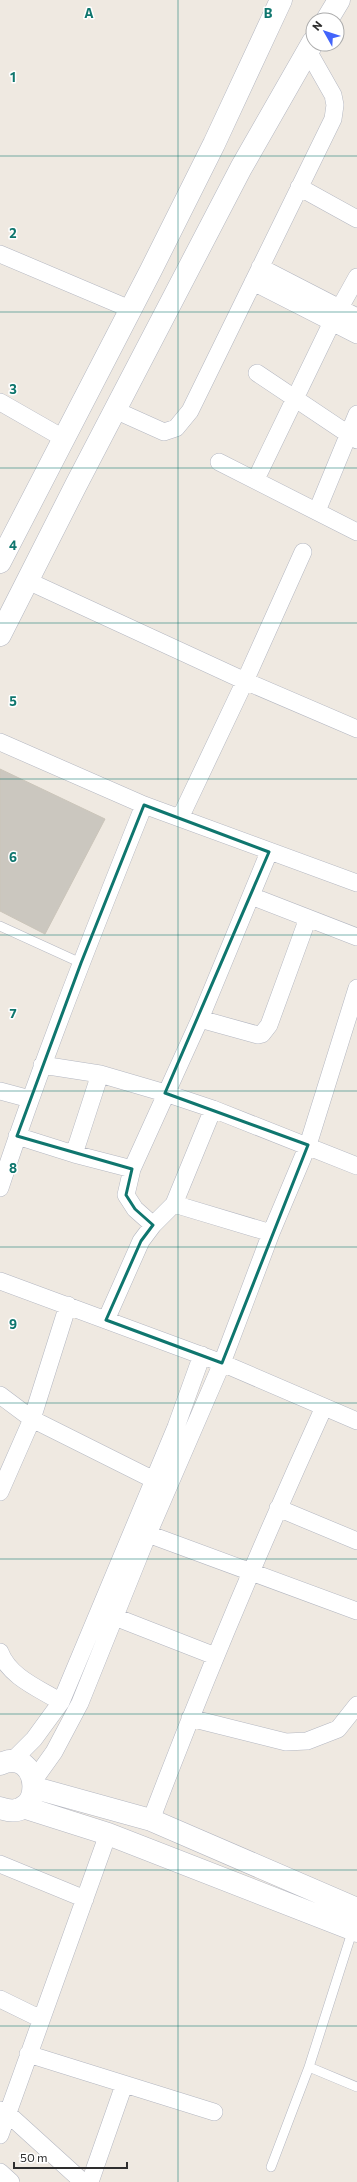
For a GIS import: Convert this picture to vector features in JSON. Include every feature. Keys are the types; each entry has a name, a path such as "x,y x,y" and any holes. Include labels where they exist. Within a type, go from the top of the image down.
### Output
{"main road":[{"path":"0,560 151,270 214,144 280,0"},
{"path":"332,12 339,0"},
{"path":"0,636 76,485 240,168 307,52"},
{"path":"172,227 202,241"},
{"path":"151,270 180,284"},
{"path":"46,470 76,485"},
{"path":"4,1762 26,1767 34,1784 33,1795 23,1807"},
{"path":"34,1784 151,1820 356,1923"},
{"path":"0,1808 9,1810 23,1807 108,1834 356,1923"}],"street":[{"path":"115,410 164,432 176,428 190,411 333,119 336,105 333,95 312,52"},
{"path":"299,188 357,219"},
{"path":"0,254 130,309"},
{"path":"260,267 336,315 357,335"},
{"path":"256,479 336,315 357,277"},
{"path":"253,282 336,315 357,316"},
{"path":"257,373 352,437"},
{"path":"0,402 63,438"},
{"path":"317,511 352,437 357,414"},
{"path":"219,462 256,479 357,532"},
{"path":"180,818 245,681 303,552"},
{"path":"28,581 245,681 357,729"},
{"path":"0,742 144,805 357,883"},
{"path":"0,1188 42,1065 80,963 144,805"},
{"path":"153,1224 135,1209 126,1195 132,1169 165,1093 200,1019 269,852"},
{"path":"251,896 357,938"},
{"path":"200,1019 258,1035 262,1034 269,1025 308,918"},
{"path":"34,1784 54,1752 80,1703 148,1534 222,1362 271,1233 308,1146 357,988"},
{"path":"42,1065 100,1074 165,1093 213,1109 357,1166"},
{"path":"74,1154 100,1074"},
{"path":"0,1091 30,1099"},
{"path":"106,1320 141,1241 153,1224 174,1204 213,1109"},
{"path":"17,1136 74,1154 132,1169"},
{"path":"174,1204 271,1233"},
{"path":"0,1280 222,1362 357,1421"},
{"path":"0,1492 32,1419 68,1305"},
{"path":"4,1762 34,1740 61,1702 176,1427 202,1355"},
{"path":"0,1395 32,1419 154,1480"},
{"path":"151,1820 215,1656 278,1508 324,1407"},
{"path":"278,1508 357,1541"},
{"path":"148,1534 250,1573 357,1611"},
{"path":"115,1617 215,1656"},
{"path":"0,1652 8,1667 16,1674 61,1702"},
{"path":"190,1718 286,1742 307,1741 338,1729 357,1705"},
{"path":"0,2135 4,2112 28,2054 108,1834"},
{"path":"0,1864 85,1899"},
{"path":"0,1999 41,2019"},
{"path":"28,2054 214,2112"},
{"path":"90,2182 124,2085"},
{"path":"4,2112 83,2182"},
{"path":"0,2172 11,2182"}],"lane":[{"path":"0,926 80,963"},
{"path":"271,2167 309,2068 356,1923"},
{"path":"309,2068 357,2087"}],"highlighted area":[{"path":"144,805 269,852 165,1093 308,1145 222,1363 106,1320 141,1241 153,1225 135,1209 126,1195 132,1169 17,1136 81,963"}],"building":[{"path":"0,769 105,819 45,934 0,911"}]}
